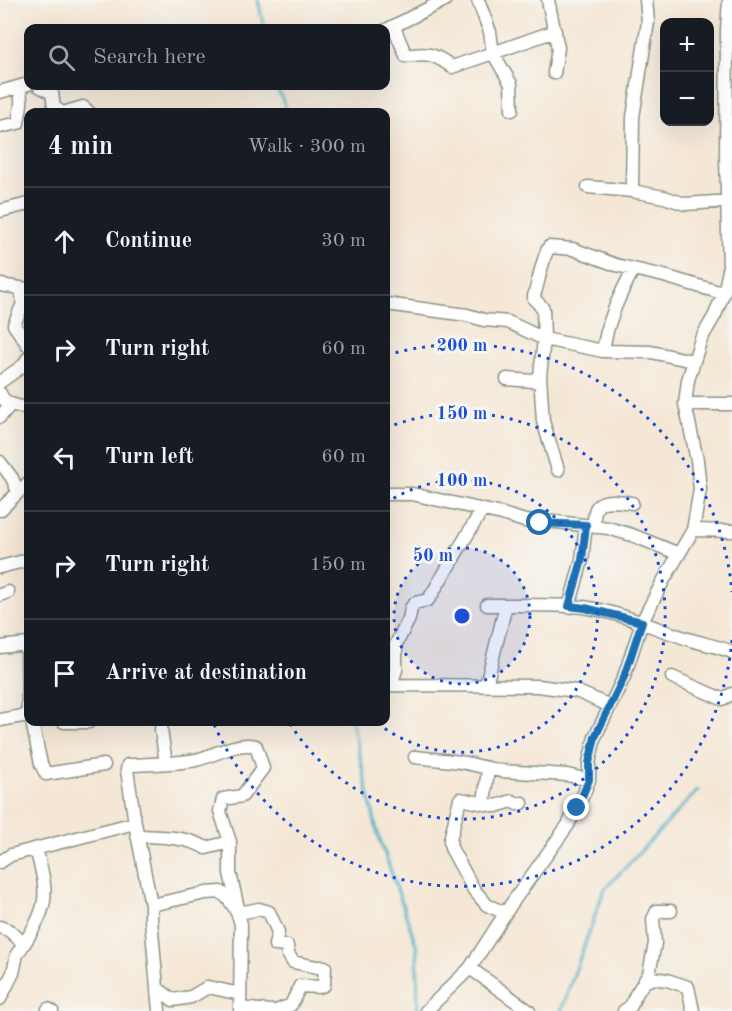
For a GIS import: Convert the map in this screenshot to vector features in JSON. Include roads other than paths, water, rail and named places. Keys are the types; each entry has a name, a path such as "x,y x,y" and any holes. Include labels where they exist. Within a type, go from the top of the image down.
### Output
{"street":[{"path":"445,0 390,28 406,56 424,52 441,58 452,67 555,31"},
{"path":"478,0 490,32 493,53 512,84 512,110"},
{"path":"548,0 558,48 554,73"},
{"path":"632,191 633,117 648,22 646,0"},
{"path":"426,1011 470,968 505,913 568,825 589,780 589,763 595,737 624,677 642,622 693,530 700,489 697,460 685,404 688,380 701,339 726,291 729,260 729,0"},
{"path":"0,92 23,86 18,123 0,127"},
{"path":"46,90 52,93 55,108"},
{"path":"588,187 632,191 685,204 729,201"},
{"path":"0,211 24,205"},
{"path":"558,470 543,422 540,376 544,339 543,308 534,299 545,252 549,247 573,249 633,270 726,291"},
{"path":"603,351 606,333 619,296 633,270"},
{"path":"0,285 24,289"},
{"path":"24,296 14,325 24,339"},
{"path":"390,305 508,322 544,339 603,351 651,352 693,361"},
{"path":"0,382 24,365"},
{"path":"507,379 533,381 540,376"},
{"path":"0,393 10,405 24,407"},
{"path":"685,404 732,404"},
{"path":"0,417 10,405"},
{"path":"0,462 12,478 18,492"},
{"path":"0,510 24,487"},
{"path":"390,494 412,495 525,521 608,528 678,554"},
{"path":"569,606 597,507 603,501 610,500 632,503"},
{"path":"390,682 396,670 396,644 409,620 411,608 415,603 428,600 482,510"},
{"path":"693,530 732,531"},
{"path":"0,567 24,561"},
{"path":"487,604 514,603 585,608 642,622 690,640 719,646 732,652"},
{"path":"486,685 506,605"},
{"path":"0,647 24,645"},
{"path":"672,677 722,699 732,694"},
{"path":"390,686 538,686 576,691 610,706"},
{"path":"0,720 24,718"},
{"path":"31,726 41,764 46,774 105,765"},
{"path":"162,726 166,763"},
{"path":"159,1011 151,906 136,830 128,765 196,760 250,745 256,746 263,768 242,796 223,799 220,811 230,842 230,873 241,941 240,1010 271,1011"},
{"path":"415,758 462,762 501,771 567,775 589,780"},
{"path":"484,803 488,768"},
{"path":"505,913 487,905 474,890 451,848 450,840 460,799 496,806 512,801 517,804 522,803"},
{"path":"0,862 11,855 66,840 136,830 200,844 206,848 230,842"},
{"path":"0,999 13,973 17,954 45,904 46,890 37,853 31,851"},
{"path":"151,906 206,893 221,892 238,913"},
{"path":"238,913 259,909 269,912 278,932 275,945 287,946 288,954 293,962 325,967 324,985 300,986 291,1005 276,1011"},
{"path":"624,1011 631,1006 649,974 655,943 654,919 657,911 671,911"},
{"path":"0,927 24,944"},
{"path":"470,968 528,1011"},
{"path":"642,984 652,978 668,980 688,987 693,1011"},
{"path":"157,988 173,1000 191,997 208,987 240,994"}],"waterway":[{"path":"258,0 263,24"},
{"path":"278,90 286,108"},
{"path":"353,726 377,831 417,947 418,1011"},
{"path":"561,1011 604,890 698,790"}]}
